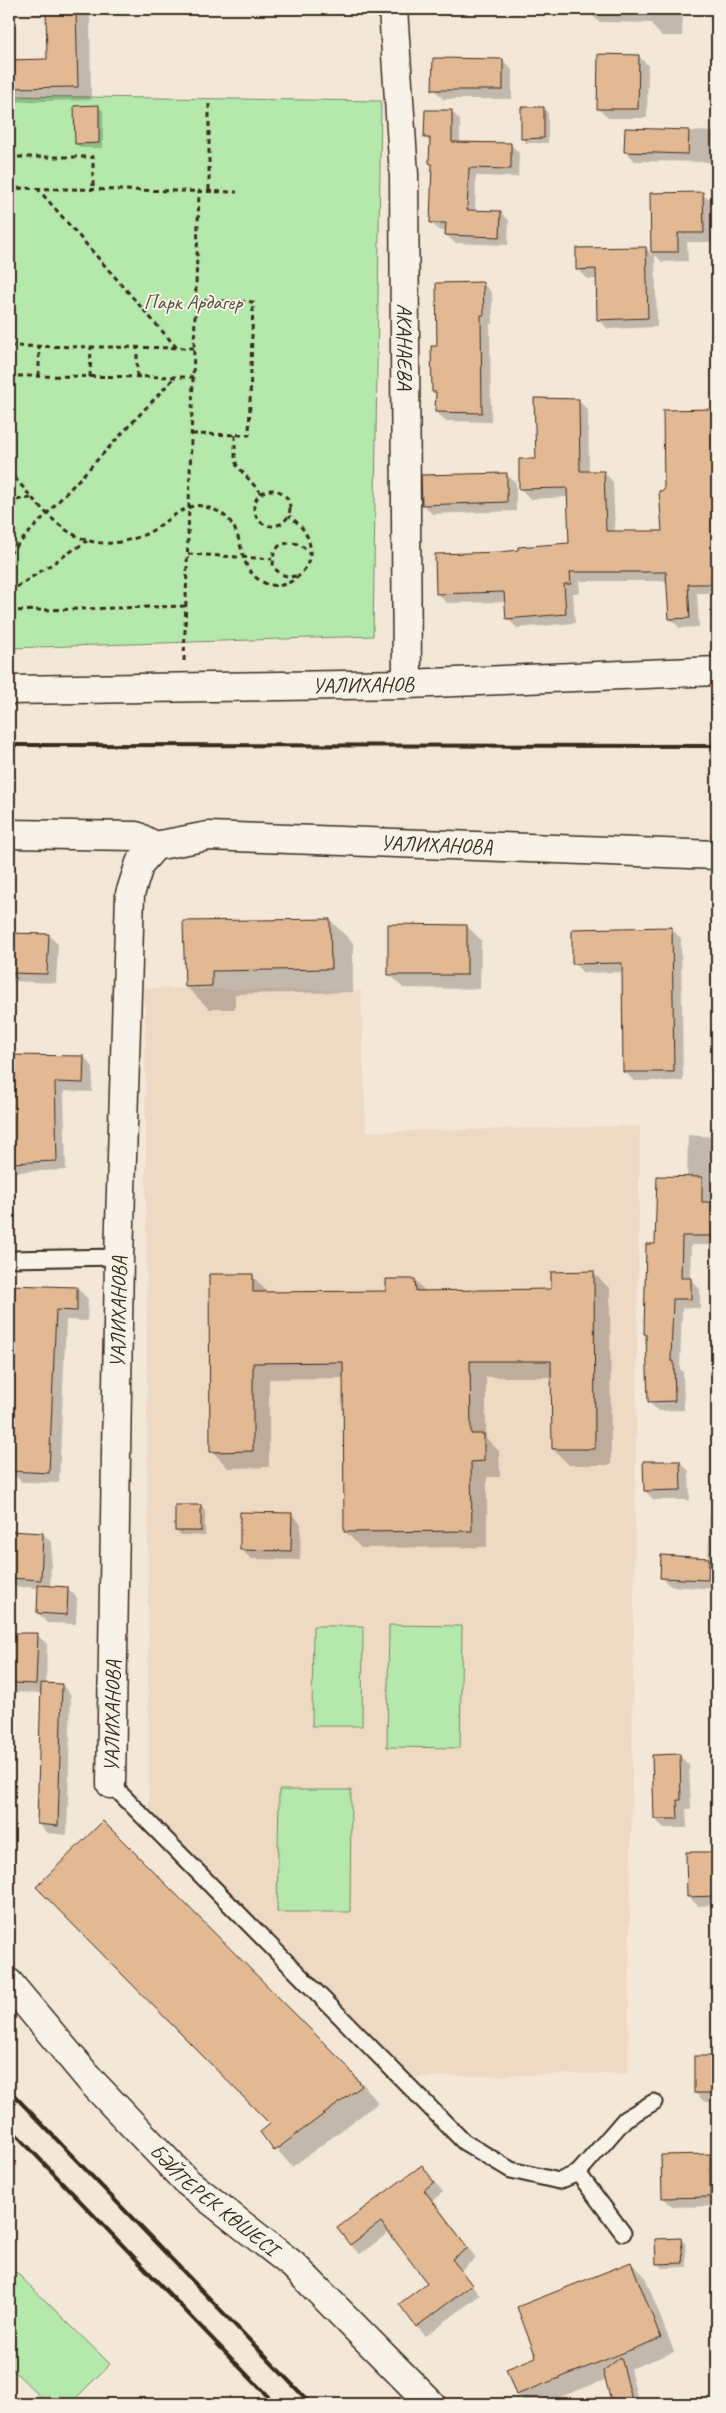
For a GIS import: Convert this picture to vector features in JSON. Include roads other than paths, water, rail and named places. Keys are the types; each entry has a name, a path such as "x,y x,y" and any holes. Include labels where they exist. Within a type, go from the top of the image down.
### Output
{"street":[{"name":"АКАНАЕВА","path":"393,9 404,175 407,684"},
{"name":"УАЛИХАНОВ","path":"9,690 407,684 717,671"},
{"path":"9,834 136,836 155,846"},
{"name":"УАЛИХАНОВА","path":"110,1784 119,1257 130,894 140,863 155,846 208,836 717,855"},
{"name":"БӘЙТЕРЕК КӨШЕСІ","path":"9,1982 91,2081 186,2181 293,2265 431,2404"}],"lane":[{"path":"9,1259 119,1257"},
{"path":"110,1784 464,2142 511,2170 558,2181 578,2173 625,2119 654,2102"},
{"path":"578,2173 623,2233"}],"railway":[{"path":"9,745 717,746"},
{"path":"9,2090 311,2404"},
{"path":"9,2127 275,2404"}],"park label":[{"name":"Парк Ардагер","path":"193,302"}]}
